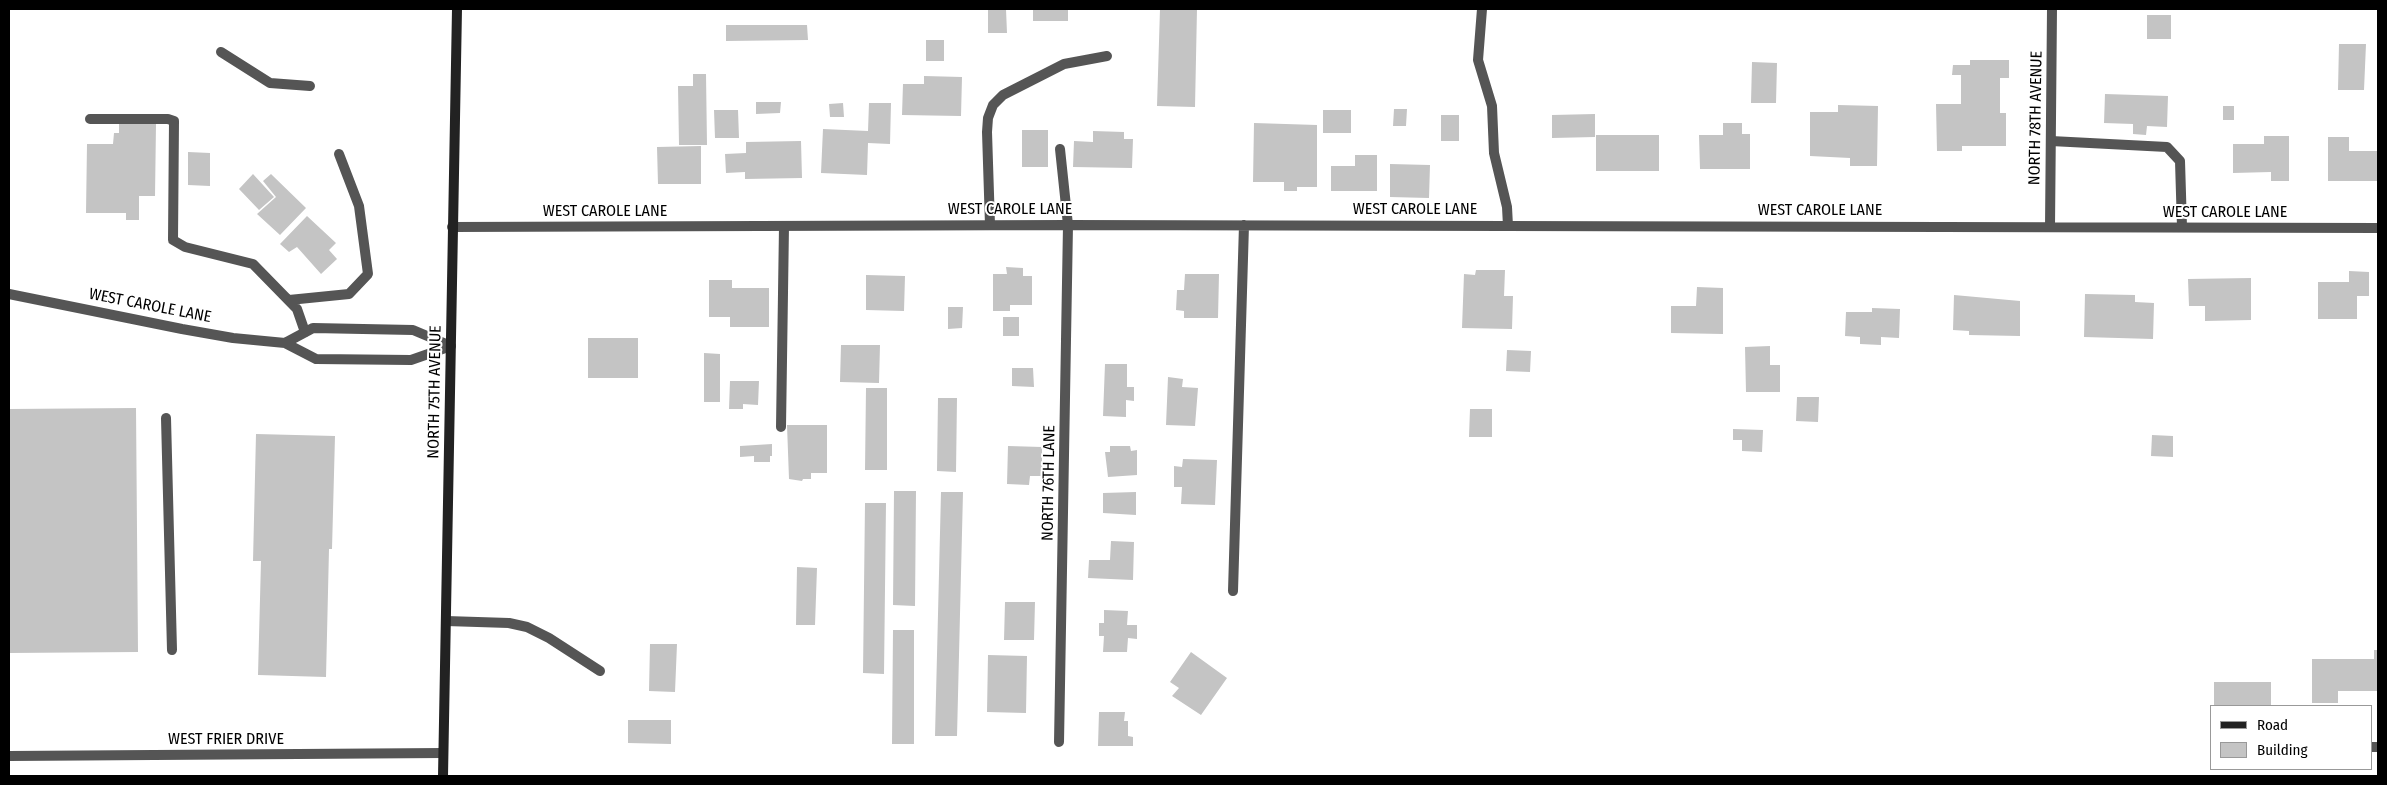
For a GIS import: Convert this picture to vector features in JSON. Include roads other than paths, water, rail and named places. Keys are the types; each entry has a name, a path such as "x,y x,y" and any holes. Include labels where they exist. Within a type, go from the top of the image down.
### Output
{"main road":[{"name":"NORTH 75TH AVENUE","path":"443,776 457,9"}],"street":[{"path":"1482,9 1478,60 1492,106 1494,153 1507,207 1508,226"},
{"name":"NORTH 78TH AVENUE","path":"2050,227 2052,9"},
{"path":"221,52 270,82 310,86"},
{"path":"990,225 987,132 988,118 993,105 1002,95 1064,64 1108,56"},
{"path":"90,118 168,119 174,121 173,240 185,247 253,264 298,309 304,332"},
{"path":"2051,142 2167,147 2180,161 2182,227"},
{"name":"NORTH 76TH LANE","path":"1059,742 1068,224 1060,149"},
{"path":"289,300 349,294 368,274 359,206 339,154"},
{"name":"WEST CAROLE LANE","path":"452,227 1068,224 2378,228"},
{"path":"1233,591 1244,225"},
{"path":"781,427 784,226"},
{"name":"WEST CAROLE LANE","path":"9,294 182,329 233,338 286,343 316,359 412,360 451,346"},
{"path":"286,343 313,328 413,330 451,346"},
{"path":"166,418 172,650"},
{"path":"446,621 509,623 527,627 549,638 600,671"},
{"name":"WEST FRIER DRIVE","path":"9,756 443,753"}]}
